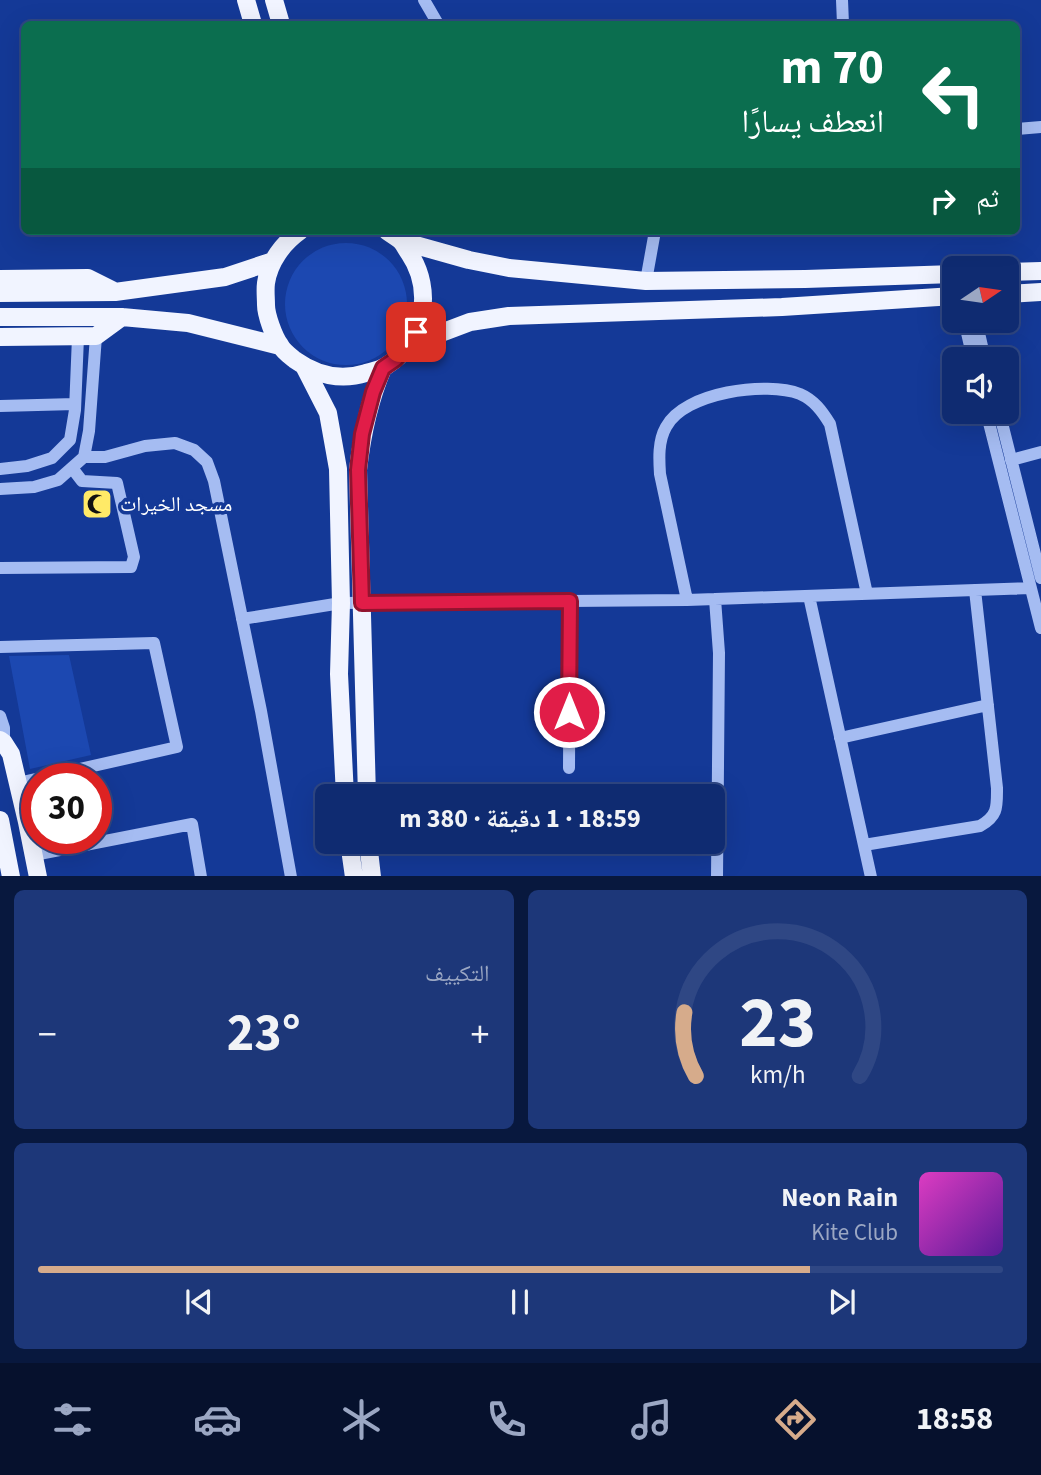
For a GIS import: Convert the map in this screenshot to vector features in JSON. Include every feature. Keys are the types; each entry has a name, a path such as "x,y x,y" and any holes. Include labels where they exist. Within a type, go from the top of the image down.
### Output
{"main road":[{"path":"246,0 252,21"},
{"path":"274,0 280,21"},
{"path":"291,235 273,261 266,283 266,312 280,346 305,368 329,376 353,377 383,368 396,359 409,345 422,314 424,293 418,265 394,236"},
{"path":"394,236 469,260 509,268 646,281 942,274"},
{"path":"0,293 115,292 225,277 273,261"},
{"path":"1019,272 1041,271"},
{"path":"0,279 88,278 115,292"},
{"path":"1019,293 1041,292"},
{"path":"409,345 470,322 509,316 782,307 942,297"},
{"path":"0,317 122,317 188,323 280,346"},
{"path":"0,337 96,336 122,317"},
{"path":"305,368 328,413 338,470 341,603 339,674 344,784"},
{"path":"367,784 358,470 365,424 373,392 383,368"},
{"path":"2,742 11,754 38,876"},
{"path":"0,820 11,876"},
{"path":"351,854 354,876"},
{"path":"369,854 372,876"}],"street":[{"path":"424,0 436,21"},
{"path":"842,0 843,21"},
{"path":"1020,129 1041,127"},
{"path":"646,281 654,235"},
{"path":"0,489 34,487 58,480 83,457 89,430 96,336"},
{"path":"0,469 27,466 52,458 70,440 75,404 78,337"},
{"path":"687,600 660,474 661,441 666,426 676,413 688,405 705,398 755,390 798,393 812,401 830,424 867,594"},
{"path":"0,406 75,404"},
{"path":"989,424 1041,628"},
{"path":"1002,424 1041,578"},
{"path":"83,457 105,457 145,446 175,443 194,450 207,462 214,481 261,710 291,876"},
{"path":"1011,460 1041,452"},
{"path":"0,568 131,567 134,557 117,483 82,481 72,468"},
{"path":"242,619 341,603 687,600 1031,587"},
{"path":"864,845 980,826 994,815 998,788 975,590"},
{"path":"808,596 871,876"},
{"path":"715,599 719,644 717,876"},
{"path":"569,768 570,601"},
{"path":"0,647 154,643 177,747 18,783"},
{"path":"840,738 988,705"},
{"path":"0,716 4,728 2,742"},
{"path":"34,855 192,824 201,876"}],"shaded area":[{"path":"346,243 369,248 389,261 402,281 407,304 402,327 389,347 369,360 346,365 323,360 303,347 290,327 285,304 290,281 303,261 323,248"},
{"path":"69,655 91,755 56,763 29,763 9,656"}],"place":[{"name":"مسجد الخيرات","path":"97,504"}],"route":[{"path":"416,332 409,345 383,368 373,392 362,434 358,470 362,603 570,601 569,712"}]}
